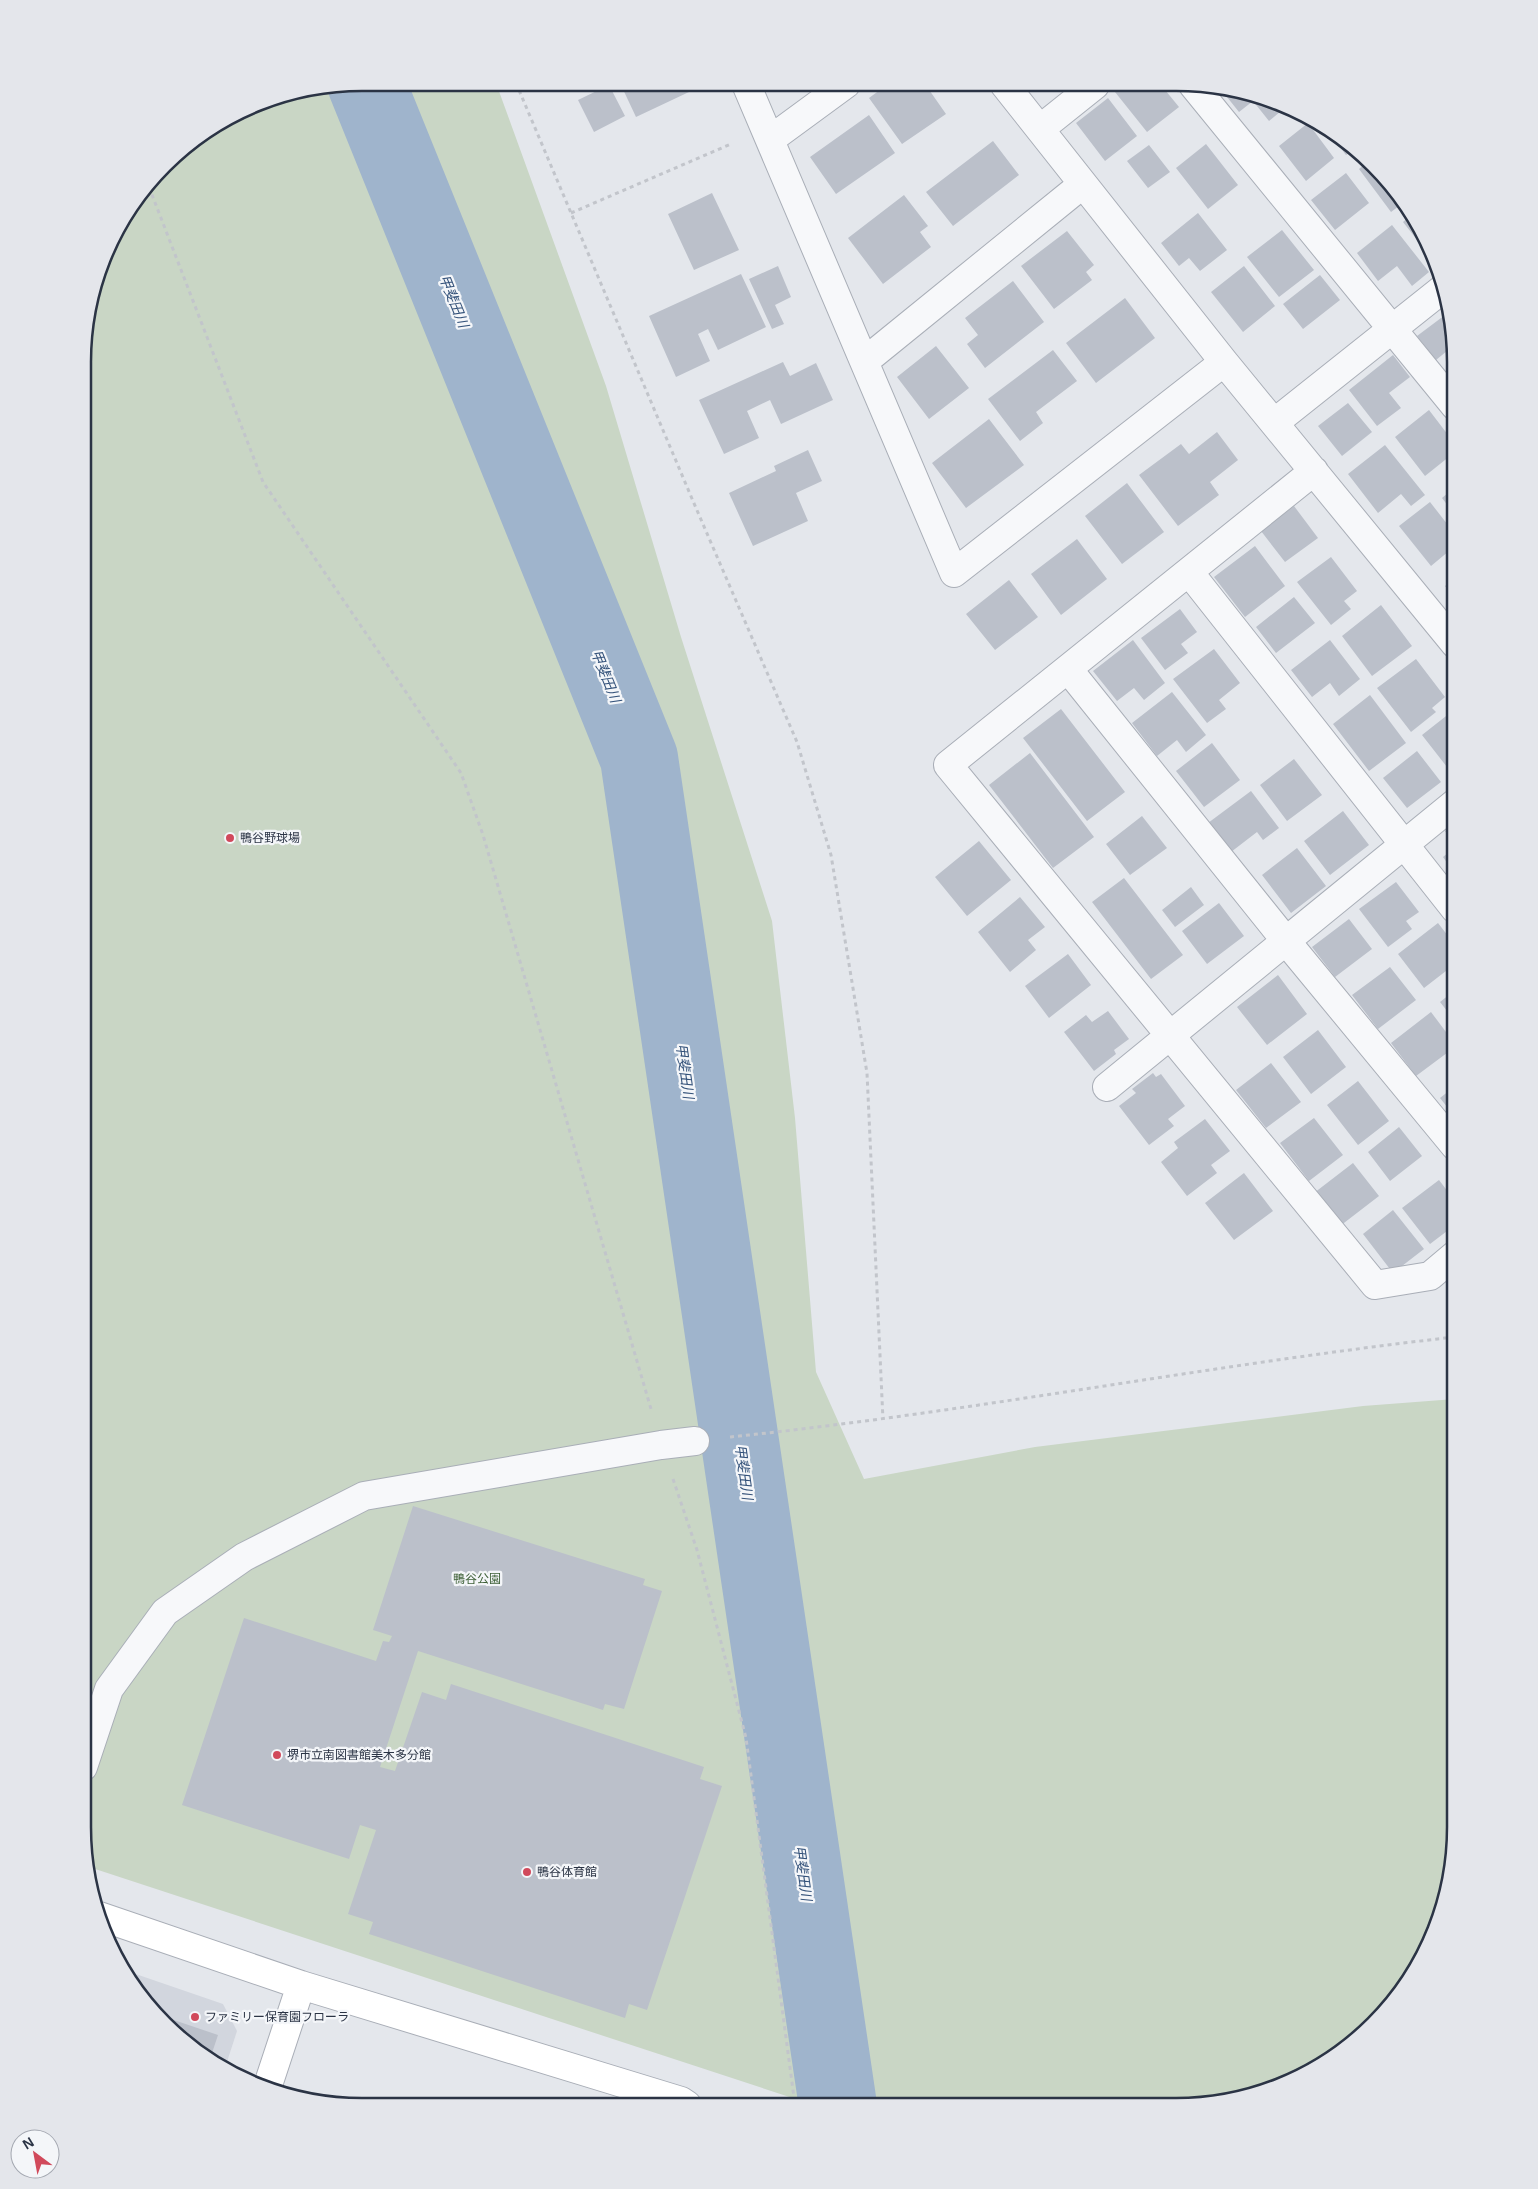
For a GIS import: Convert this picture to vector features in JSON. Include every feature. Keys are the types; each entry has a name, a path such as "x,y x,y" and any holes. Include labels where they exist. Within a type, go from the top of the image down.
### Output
{"street":[{"path":"749,91 954,573 1224,362"},
{"path":"769,134 835,91"},
{"path":"1010,91 1224,362 1447,634"},
{"path":"1040,128 1087,91"},
{"path":"1199,93 1447,395"},
{"path":"865,361 1083,184"},
{"path":"1274,423 1438,293"},
{"path":"1314,471 948,765 1376,1285 1430,1276 1447,1262"},
{"path":"1189,572 1447,899"},
{"path":"1068,669 1286,942 1447,1136"},
{"path":"1107,1087 1447,810"},
{"path":"91,1744 109,1689 165,1612 244,1557 364,1496 661,1445 695,1441"},
{"path":"108,1919 301,1985 671,2098"},
{"path":"269,2081 301,1985"}],"path":[{"path":"519,91 797,742 831,855 867,1072 883,1420"},
{"path":"571,213 769,134"},
{"path":"151,193 263,482 461,773 484,835 661,1445 697,1550 746,1738 794,2098"},
{"path":"695,1441 832,1427 1338,1350 1447,1338"}],"shaded area":[{"name":"ファミリー保育園フローラ","path":"135,1974 223,2004 237,2031 227,2061 197,2042 171,2018 147,1992"}],"green space":[{"name":"鴨谷公園","path":"362,91 499,91 606,386 681,637 772,921 795,1118 816,1372 864,1479 1035,1447 1363,1406 1447,1400 1447,1827 1442,1880 1438,1897 1419,1947 1391,1992 1367,2018 1341,2042 1296,2070 1246,2089 1229,2093 1176,2098 793,2098 95,1869 91,1827 91,362 96,309 100,292 119,242 147,197 171,171 197,147 242,119 292,100 309,96"}],"building":[{"path":"597,91 612,91 625,116 594,132 578,100"},
{"path":"624,91 689,91 689,92 636,117"},
{"path":"878,91 930,91 946,114 902,144 869,98"},
{"path":"1166,91 1179,107 1147,132 1115,92"},
{"path":"1226,96 1252,102 1239,112"},
{"path":"1108,98 1137,136 1105,161 1076,123"},
{"path":"1255,103 1280,112 1269,121"},
{"path":"869,115 895,153 836,194 810,157"},
{"path":"1306,125 1312,129 1334,158 1306,181 1279,146"},
{"path":"993,141 1019,175 953,226 926,192"},
{"path":"1206,144 1238,185 1208,209 1176,168"},
{"path":"1149,145 1170,172 1148,188 1127,161"},
{"path":"1339,145 1348,154 1346,155"},
{"path":"1362,166 1367,171 1398,207 1391,212 1359,169"},
{"path":"1346,173 1369,203 1335,230 1311,200"},
{"path":"712,193 739,250 694,270 668,214"},
{"path":"904,195 928,226 920,232 931,247 883,284 848,238"},
{"path":"1198,213 1227,250 1200,271 1189,258 1179,266 1161,243"},
{"path":"1406,220 1419,243 1403,222"},
{"path":"1392,225 1429,272 1412,286 1397,266 1378,281 1357,253"},
{"path":"1282,230 1314,270 1279,297 1247,257"},
{"path":"1067,231 1094,265 1086,272 1092,280 1054,309 1021,266"},
{"path":"778,266 791,297 775,305 784,324 772,329 749,279"},
{"path":"1244,266 1275,306 1243,332 1211,292"},
{"path":"741,274 766,327 718,350 708,329 698,334 710,361 676,377 649,316"},
{"path":"1320,275 1340,300 1303,329 1283,304"},
{"path":"1013,281 1044,322 985,368 967,344 978,335 965,318"},
{"path":"1125,298 1155,338 1096,383 1066,343"},
{"path":"1443,317 1446,351 1436,360 1417,336"},
{"path":"936,346 969,388 929,419 897,377"},
{"path":"1053,350 1077,381 1036,412 1043,423 1020,441 988,399"},
{"path":"1393,355 1410,377 1389,393 1401,408 1377,426 1349,390"},
{"path":"783,362 790,376 816,363 833,400 781,424 770,400 747,411 759,438 724,454 699,400"},
{"path":"1348,403 1372,432 1342,456 1318,426"},
{"path":"1429,410 1447,434 1447,458 1425,476 1395,437"},
{"path":"989,419 1024,465 966,508 932,463"},
{"path":"1217,432 1238,460 1210,482 1219,495 1178,526 1139,475 1181,444 1189,454"},
{"path":"1385,445 1425,495 1411,506 1401,494 1378,513 1348,474"},
{"path":"808,450 822,481 796,493 808,521 753,546 729,493 776,471 774,466"},
{"path":"1127,483 1164,532 1122,564 1085,516"},
{"path":"1447,494 1447,505 1442,498"},
{"path":"1430,502 1447,524 1447,553 1431,566 1399,526"},
{"path":"1294,506 1318,538 1285,562 1261,531"},
{"path":"1077,539 1107,579 1061,615 1031,574"},
{"path":"1255,546 1285,586 1245,617 1214,577"},
{"path":"1331,557 1357,591 1344,601 1351,609 1331,625 1297,582"},
{"path":"1009,580 1038,617 995,650 966,614"},
{"path":"1294,597 1315,623 1276,653 1256,627"},
{"path":"1381,605 1412,646 1372,676 1342,636"},
{"path":"1180,609 1197,632 1181,644 1188,653 1165,670 1141,638"},
{"path":"1133,640 1165,683 1144,700 1134,688 1117,701 1093,671"},
{"path":"1330,640 1360,679 1339,696 1330,683 1312,697 1291,670"},
{"path":"1214,649 1240,683 1219,700 1226,709 1207,723 1173,679"},
{"path":"1416,659 1445,697 1432,708 1436,712 1411,732 1377,688"},
{"path":"1172,692 1206,735 1186,752 1177,740 1157,756 1132,723"},
{"path":"1370,695 1406,743 1369,771 1333,724"},
{"path":"1061,709 1125,792 1087,821 1023,738"},
{"path":"1447,715 1447,767 1422,735"},
{"path":"1212,743 1240,780 1204,807 1176,771"},
{"path":"1417,751 1441,782 1407,808 1383,778"},
{"path":"1030,753 1094,837 1053,868 989,785"},
{"path":"1294,759 1322,795 1287,821 1260,785"},
{"path":"1251,791 1279,828 1263,840 1257,832 1231,852 1208,823"},
{"path":"1343,811 1369,845 1330,875 1304,841"},
{"path":"1142,816 1167,848 1130,875 1106,844"},
{"path":"979,841 1011,880 967,916 935,877"},
{"path":"1297,848 1326,886 1291,913 1262,875"},
{"path":"1447,854 1447,863 1443,857"},
{"path":"1124,878 1183,955 1151,979 1092,902"},
{"path":"1396,882 1419,912 1406,921 1412,929 1388,947 1359,909"},
{"path":"1191,887 1204,905 1175,927 1162,910"},
{"path":"1020,897 1045,927 1028,940 1036,950 1010,972 978,932"},
{"path":"1219,903 1244,936 1207,964 1182,931"},
{"path":"1349,919 1372,949 1335,977 1312,947"},
{"path":"1438,923 1447,935 1447,970 1424,988 1398,954"},
{"path":"1068,954 1091,985 1049,1018 1025,986"},
{"path":"1390,967 1416,1000 1378,1029 1352,995"},
{"path":"1278,975 1307,1014 1267,1045 1237,1007"},
{"path":"1447,996 1447,1011 1440,1002"},
{"path":"1108,1011 1129,1039 1114,1050 1116,1054 1094,1071 1064,1032 1086,1015 1092,1022"},
{"path":"1431,1012 1447,1033 1447,1053 1416,1076 1391,1043"},
{"path":"1318,1030 1346,1067 1311,1094 1283,1057"},
{"path":"1271,1063 1301,1102 1266,1128 1236,1090"},
{"path":"1153,1073 1156,1077 1161,1074 1185,1106 1168,1119 1174,1126 1149,1145 1119,1106 1136,1093 1132,1089"},
{"path":"1358,1081 1389,1121 1358,1145 1327,1105"},
{"path":"1447,1092 1447,1107 1440,1098"},
{"path":"1314,1118 1343,1155 1309,1181 1280,1143"},
{"path":"1205,1119 1230,1151 1211,1165 1217,1173 1187,1196 1161,1162 1178,1148 1174,1142"},
{"path":"1399,1127 1422,1156 1390,1181 1368,1152"},
{"path":"1353,1163 1379,1196 1340,1226 1314,1193"},
{"path":"1244,1173 1273,1211 1234,1240 1205,1203"},
{"path":"1439,1180 1447,1190 1447,1231 1430,1244 1402,1208"},
{"path":"1393,1210 1424,1249 1393,1273 1363,1234"},
{"path":"413,1506 645,1579 643,1585 662,1591 624,1709 605,1704 603,1710 418,1651 380,1767 395,1771 422,1692 446,1700 451,1684 704,1767 700,1779 722,1786 647,2010 629,2004 625,2018 369,1934 373,1922 348,1914 376,1830 360,1825 349,1859 182,1805 244,1618 376,1661 383,1641 389,1642 392,1636 373,1630"},
{"path":"173,2020 218,2035 212,2052 197,2042"}],"waterway":[{"name":"甲斐田川","path":"369,91 639,758 837,2098"}],"place":[{"name":"鴨谷野球場","path":"230,838"},
{"name":"堺市立南図書館美木多分館","path":"277,1755"},
{"name":"鴨谷体育館","path":"527,1872"},
{"name":"ファミリー保育園フローラ","path":"195,2017"}]}
